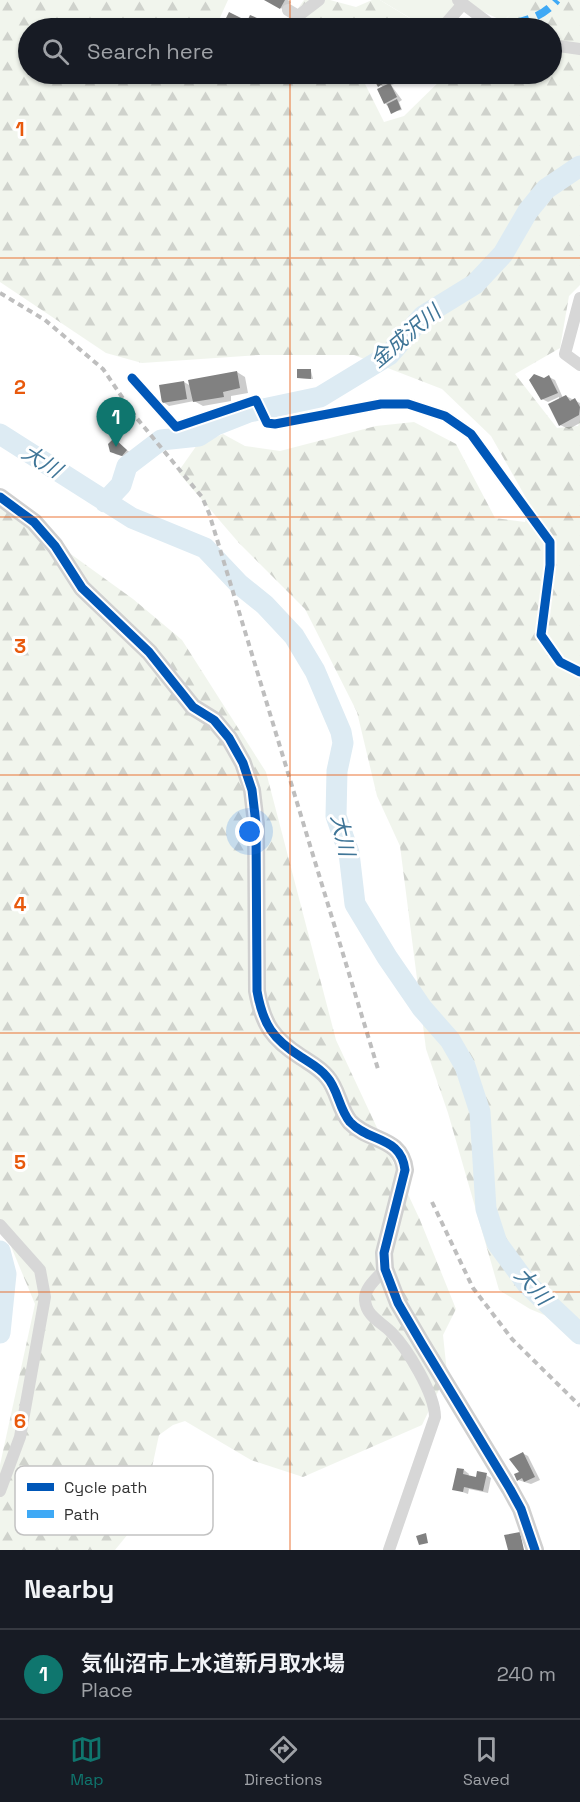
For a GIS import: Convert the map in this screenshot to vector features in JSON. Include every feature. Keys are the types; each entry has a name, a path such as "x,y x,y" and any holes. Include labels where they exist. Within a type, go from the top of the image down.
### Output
{"street":[{"path":"288,10 298,16 319,0"},
{"path":"449,18 460,3 481,18"},
{"path":"562,46 580,49"},
{"path":"580,298 565,354 580,365"},
{"path":"132,378 176,427 256,400 267,423 381,404 408,404 445,416 471,434 550,542 550,565 541,635 561,662 580,672"},
{"path":"0,497 34,522 55,546 82,588 149,652 193,707 214,720 229,738 243,763 252,790 256,824 257,992 261,1011 270,1030 281,1044 321,1070 329,1079 348,1120 361,1131 392,1144 404,1158 405,1170 384,1253 385,1269 398,1303 521,1509 535,1550"},
{"path":"0,1225 40,1270 45,1297 20,1437 0,1491"},
{"path":"385,1269 369,1287 365,1298 368,1311 406,1351 435,1406 435,1417 389,1550"}],"green space":[{"path":"0,0 228,0 220,18 18,18 18,84 365,84 384,122 404,116 437,84 562,84 562,50 580,53 580,285 569,296 560,348 515,374 557,428 578,426 580,420 580,1330 530,1309 499,1290 448,1113 426,1049 400,846 377,796 357,712 305,609 239,543 178,472 197,445 223,434 245,446 280,451 376,426 414,422 456,444 495,518 525,522 530,505 491,436 442,389 354,355 259,355 142,363 106,353 0,282"},
{"path":"304,0 330,0 356,7 372,0 380,0 410,18 291,18"},
{"path":"380,0 452,0 456,5 445,18 410,18"},
{"path":"463,0 526,0 506,18 497,18"},
{"path":"523,0 580,0 580,47 562,44 562,18 507,18"},
{"path":"0,503 133,599 182,640 266,772 336,1040 420,1220 456,1309 443,1335 447,1373 422,1425 303,1477 251,1460 185,1421 173,1425 159,1435 152,1466 15,1466 15,1535 127,1535 115,1550 0,1550 0,1465 35,1304 0,1220"}],"building":[{"path":"264,0 285,0 280,9"},
{"path":"229,12 241,18 226,18"},
{"path":"390,84 397,97 384,104 377,89"},
{"path":"397,99 401,109 391,114 387,104"},
{"path":"297,369 311,369 311,379 297,378"},
{"path":"237,371 240,388 223,392 224,397 193,402 188,380"},
{"path":"534,374 544,378 549,375 558,393 541,400 529,380"},
{"path":"184,381 187,399 162,403 159,385"},
{"path":"566,395 570,401 575,398 580,407 579,415 559,426 548,404"},
{"path":"114,438 127,450 122,456 110,452 108,444"},
{"path":"523,1452 535,1477 524,1482 522,1478 517,1481 514,1474 519,1472 509,1459"},
{"path":"457,1468 464,1469 463,1474 476,1477 477,1471 487,1473 483,1491 464,1487 463,1492 452,1490"},
{"path":"520,1532 524,1550 508,1550 504,1535"},
{"path":"426,1533 428,1543 419,1545 416,1536"}],"waterway":[{"name":"金成沢川","path":"105,502 121,485 127,466 161,440 199,436 216,425 249,412 320,397 389,355 423,316 475,284 503,254 528,211 546,189 580,166"},
{"name":"大川","path":"0,434 132,518 205,548 294,636 315,671 341,732 343,743 337,771 336,816 349,853 355,904 387,957 422,1008 450,1040 465,1066 480,1112 486,1209 497,1243 527,1284 580,1334"},
{"path":"0,1251 6,1274 0,1333"}],"railway":[{"path":"0,293 45,320 103,369 135,416 202,497 209,513 378,1069"},
{"path":"432,1202 473,1288 512,1339 580,1406"}],"marked path":[{"path":"531,18 543,12 557,0"}],"cycle path":[{"path":"132,378 176,427 256,400 267,423 275,424 381,404 408,404 445,416 471,434 550,542 550,565 541,635 560,662 580,672"},
{"path":"0,497 34,522 55,546 82,588 149,652 193,707 214,720 229,738 243,763 252,790 256,824 257,991 262,1013 271,1030 283,1044 318,1068 327,1077 350,1122 366,1134 384,1141 398,1151 405,1170 384,1253 385,1269 398,1303 521,1509 535,1550"}],"place":[{"name":"気仙沼市上水道新月取水場","path":"116,447"}]}
